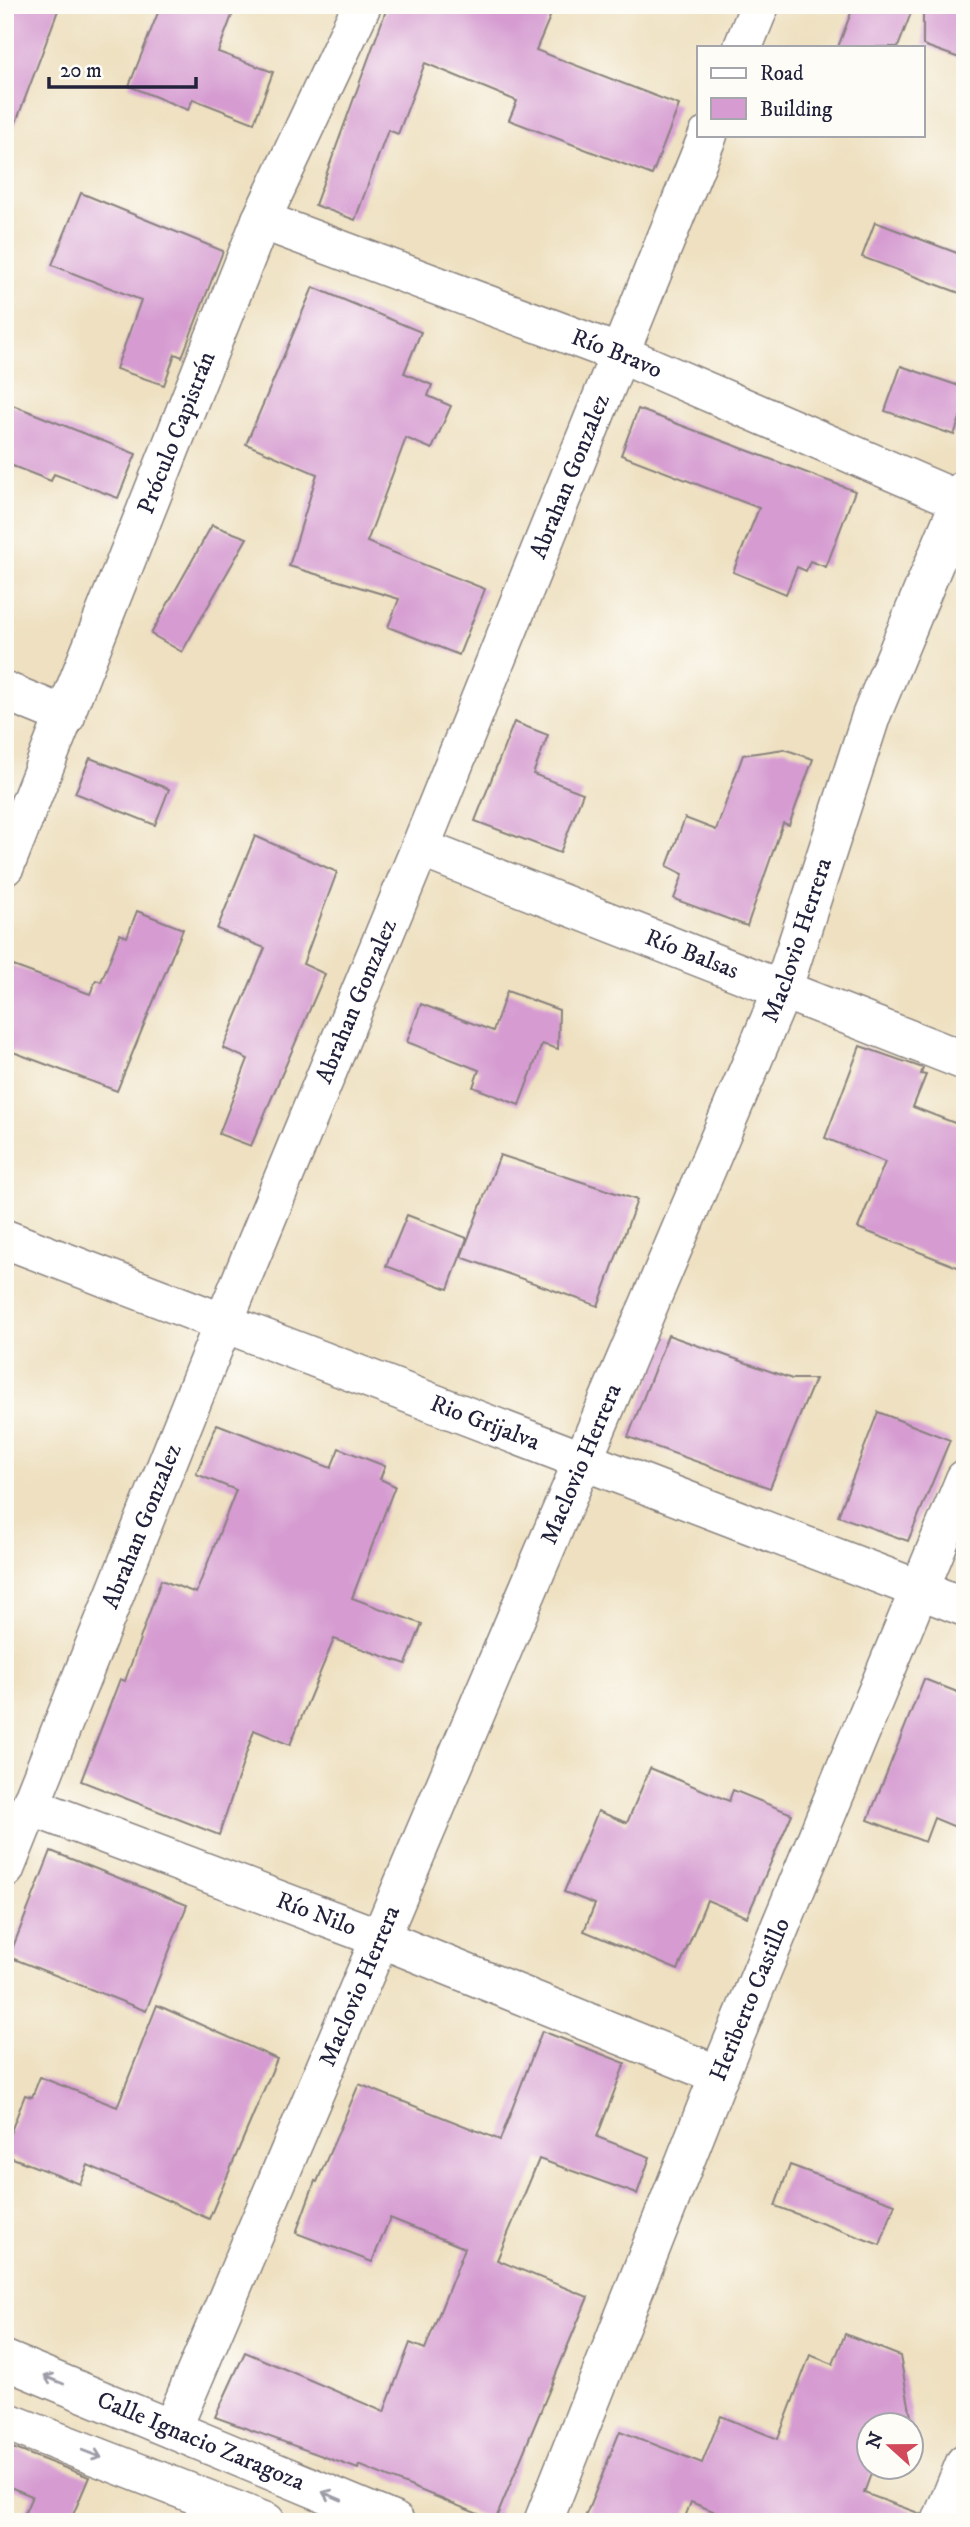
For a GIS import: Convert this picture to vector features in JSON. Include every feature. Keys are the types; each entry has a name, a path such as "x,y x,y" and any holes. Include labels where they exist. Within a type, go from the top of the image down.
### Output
{"street":[{"name":"Próculo Capistrán","path":"5,866 261,220 362,5"},
{"path":"743,46 760,5"},
{"name":"Abrahan Gonzalez","path":"5,1869 223,1324 421,848 708,136"},
{"name":"Río Bravo","path":"261,220 620,354 963,498"},
{"name":"Maclovio Herrera","path":"172,2429 586,1460 782,991 871,716 963,498"},
{"path":"5,691 66,716"},
{"name":"Río Balsas","path":"421,848 965,1061"},
{"name":"Rio Grijalva","path":"5,1239 965,1606"},
{"name":"Heriberto Castillo","path":"543,2522 719,2075 965,1479"},
{"name":"Río Nilo","path":"30,1806 382,1939 719,2075"},
{"name":"Calle Ignacio Zaragoza","path":"5,2360 395,2522"},
{"name":"Calle Ignacio Zaragoza","path":"5,2421 266,2522"},
{"path":"941,2522 965,2463"}],"building":[{"path":"5,5 60,5 9,141 5,141"},
{"path":"161,5 236,5 218,52 273,72 254,123 193,99 188,110 129,86"},
{"path":"388,5 555,5 536,50 679,105 652,175 509,120 517,101 425,63 398,134 388,130 355,220 315,205"},
{"path":"854,5 914,5 898,46 838,46"},
{"path":"923,5 965,5 965,60 923,45"},
{"path":"81,193 223,251 182,357 175,354 164,385 116,369 141,300 52,265"},
{"path":"875,222 965,256 965,295 862,257"},
{"path":"313,287 421,332 404,373 432,385 428,396 451,406 432,449 406,438 367,542 485,589 459,655 388,627 399,599 289,566 317,474 246,444"},
{"path":"901,366 965,388 965,404 954,435 885,411"},
{"path":"5,402 136,454 118,498 54,474 51,481 5,463"},
{"path":"638,409 855,491 826,567 810,561 806,571 797,567 786,594 733,572 759,508 621,455"},
{"path":"212,525 247,538 182,652 151,634"},
{"path":"514,722 548,735 533,774 583,793 560,853 475,821"},
{"path":"784,749 813,759 789,825 783,823 747,926 674,899 683,874 667,866 685,818 716,830 743,755"},
{"path":"90,758 169,789 155,825 75,793"},
{"path":"255,836 337,872 303,964 325,974 251,1146 219,1134 248,1059 223,1048 265,948 217,929"},
{"path":"137,911 183,929 117,1091 5,1049 5,963 90,994 96,980 101,982 120,934 127,937"},
{"path":"507,991 559,1010 558,1049 542,1044 519,1105 473,1087 479,1070 407,1042 421,1004 493,1031"},
{"path":"860,1046 923,1068 921,1074 926,1075 913,1107 965,1127 965,1270 858,1228 885,1162 825,1138"},
{"path":"500,1155 637,1200 598,1306 461,1257"},
{"path":"407,1215 467,1238 448,1289 386,1266"},
{"path":"668,1335 792,1379 815,1379 770,1488 628,1437"},
{"path":"878,1412 950,1440 908,1541 838,1516"},
{"path":"217,1424 331,1468 339,1448 385,1466 380,1479 395,1486 352,1598 422,1624 406,1664 334,1639 290,1745 254,1730 219,1835 81,1781 120,1679 125,1681 161,1580 196,1593 236,1490 196,1474"},
{"path":"924,1679 965,1695 965,1831 934,1818 925,1842 868,1820"},
{"path":"650,1768 729,1801 733,1790 792,1814 747,1917 707,1900 678,1970 584,1931 595,1904 564,1892 598,1811 627,1823"},
{"path":"51,1851 187,1905 146,2011 9,1957"},
{"path":"157,2005 277,2059 209,2219 88,2165 80,2184 5,2155 5,2147 25,2095 32,2097 40,2077 117,2107"},
{"path":"542,2031 625,2063 597,2137 650,2157 637,2194 539,2159 497,2260 588,2297 495,2521 359,2465 358,2469 215,2417 245,2352 384,2412 410,2343 425,2349 465,2248 390,2218 372,2262 296,2233 315,2181 317,2182 359,2084 500,2140"},
{"path":"790,2165 895,2204 880,2245 775,2206"},
{"path":"845,2334 900,2356 910,2412 855,2412 855,2482 868,2482 864,2493 921,2514 920,2522 740,2522 691,2502 683,2522 583,2522 620,2431 702,2463 721,2416 778,2439 810,2355 833,2364"},
{"path":"5,2445 89,2477 70,2522 21,2522 32,2496 5,2485"}]}
